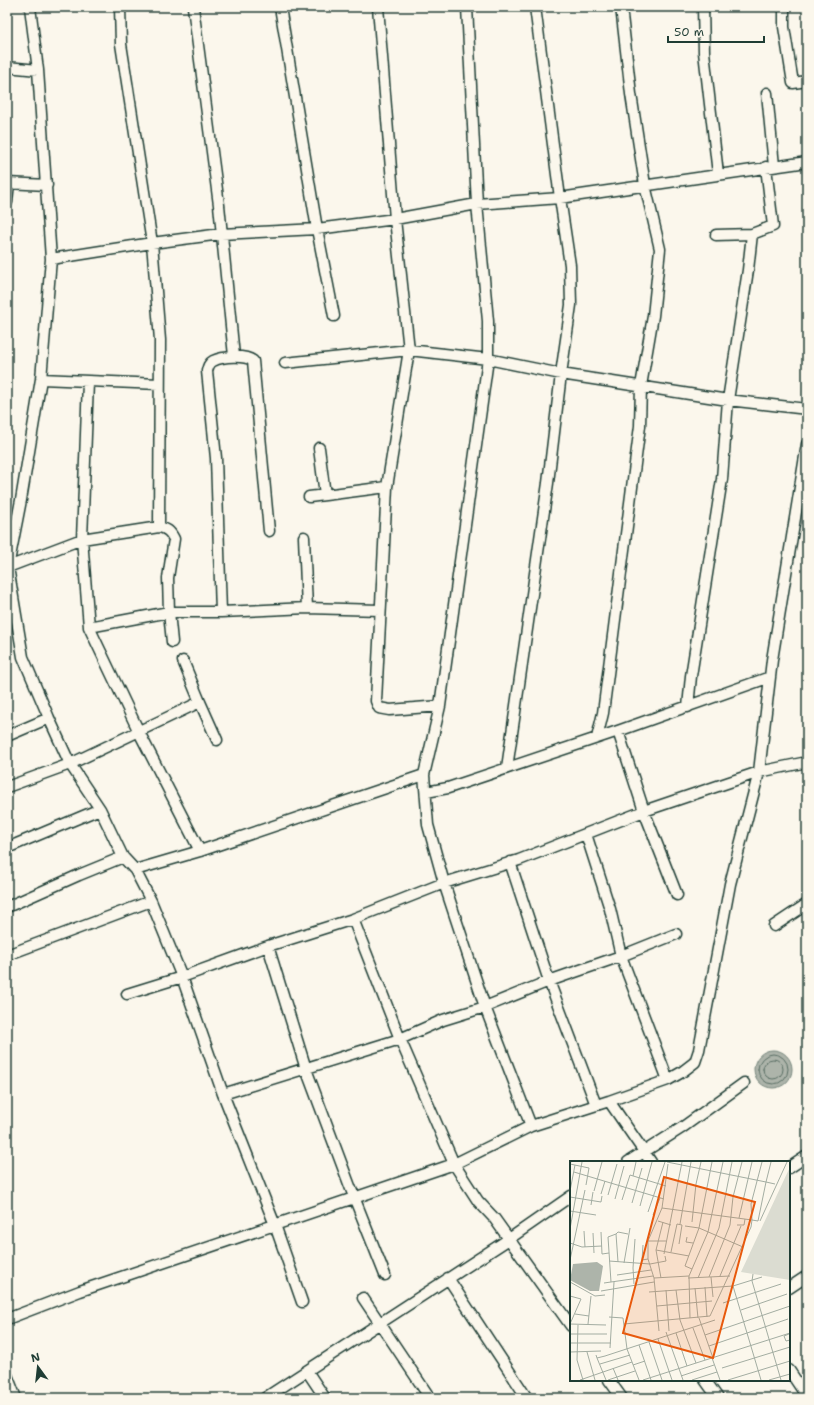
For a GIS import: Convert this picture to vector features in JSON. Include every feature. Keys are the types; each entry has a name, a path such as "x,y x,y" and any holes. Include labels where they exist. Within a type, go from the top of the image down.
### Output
{"street":[{"path":"30,7 38,70 51,259 41,379 21,500 8,567 23,657 70,764 100,809 123,857 135,870 151,901 182,977 223,1094 275,1225 302,1302"},
{"path":"120,7 121,44 152,243 160,340 159,527"},
{"path":"193,7 219,205 234,356"},
{"path":"280,7 317,229 334,316"},
{"path":"378,7 395,219 409,350 387,487 376,701 380,708 390,710 440,706"},
{"path":"467,7 477,204 488,322 488,358 440,706 424,775 428,825 444,883 486,1007 531,1126"},
{"path":"507,768 548,483 571,305 570,265 535,7"},
{"path":"597,738 603,713 640,426 641,386 653,316 660,250 645,184 631,94 621,7"},
{"path":"703,7 704,52 718,174"},
{"path":"784,7 784,27 793,83 807,81"},
{"path":"7,68 38,70"},
{"path":"716,236 752,234 773,226 767,93"},
{"path":"51,259 221,234 317,229 395,219 477,204 560,198 645,184 807,162"},
{"path":"7,202 8,183 47,185"},
{"path":"688,707 691,676 722,479 728,400 752,234"},
{"path":"285,363 409,350 488,358 561,374 728,400 807,409"},
{"path":"221,612 216,458 207,371 208,365 212,361 234,356 253,361 269,531"},
{"path":"41,379 159,384"},
{"path":"88,382 82,539 89,627 139,732 200,851"},
{"path":"7,1319 80,1290 454,1164 531,1126 668,1080 695,1062 699,1050 730,884 759,772 773,652 807,444"},
{"path":"319,448 325,495"},
{"path":"309,497 387,487"},
{"path":"8,567 82,539 159,527 167,529 174,539 168,578 172,642"},
{"path":"304,537 307,608"},
{"path":"89,627 169,612 221,612 307,608 380,610"},
{"path":"183,661 217,740"},
{"path":"426,792 448,788 618,732 770,677"},
{"path":"7,787 70,764 200,702"},
{"path":"7,736 49,718"},
{"path":"618,732 644,811 677,895"},
{"path":"127,994 353,919 444,883 510,862 644,811 759,772 807,762"},
{"path":"135,870 200,851 424,775"},
{"path":"7,848 100,809"},
{"path":"586,834 610,909 621,956 668,1080"},
{"path":"7,907 123,857"},
{"path":"510,862 549,980 596,1105"},
{"path":"7,955 151,901"},
{"path":"774,926 807,904"},
{"path":"353,919 400,1039 454,1164 478,1201 494,1218 570,1325"},
{"path":"223,1094 400,1039 443,1020 486,1007 549,980 621,956 676,934"},
{"path":"268,946 306,1069 385,1275"},
{"path":"630,1161 683,1127 744,1083"},
{"path":"609,1101 650,1161"},
{"path":"790,1167 807,1156"},
{"path":"265,1398 509,1239 570,1197"},
{"path":"790,1287 807,1276"},
{"path":"448,1278 527,1398"},
{"path":"362,1298 430,1398"},
{"path":"307,1371 325,1398"},
{"path":"790,1372 807,1397"},
{"path":"7,1375 16,1398"},
{"path":"610,1381 622,1398"},
{"path":"706,1381 718,1398"}],"water":[{"path":"769,1050 777,1050 787,1055 791,1062 791,1076 787,1083 777,1088 769,1088 759,1083 757,1080 754,1073 754,1065 759,1055 762,1053"}]}
